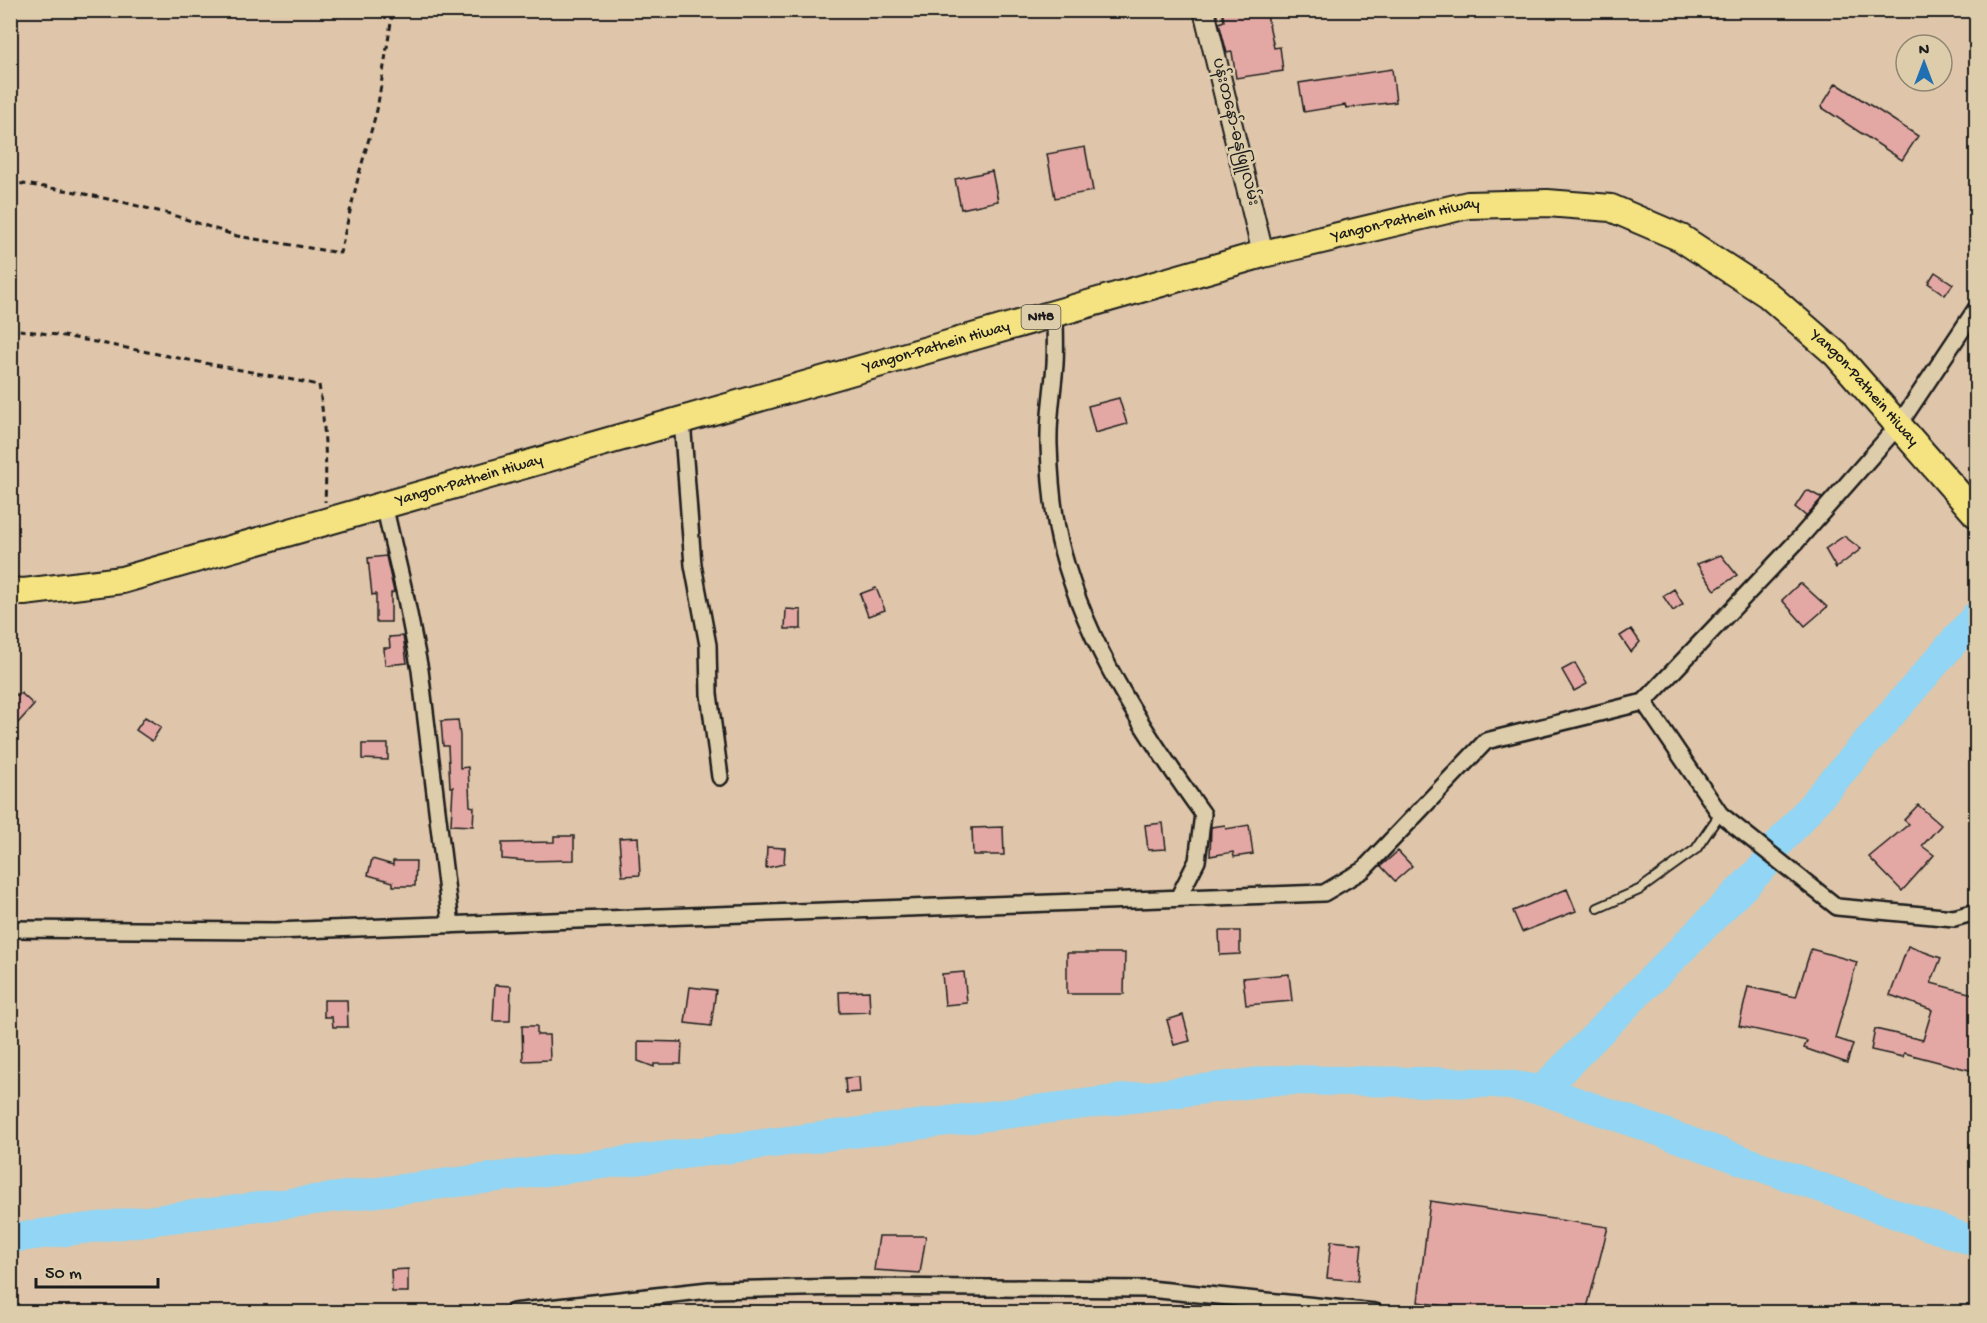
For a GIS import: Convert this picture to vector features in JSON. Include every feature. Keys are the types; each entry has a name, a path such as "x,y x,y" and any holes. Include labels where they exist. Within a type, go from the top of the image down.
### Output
{"highway":[{"name":"Yangon-Pathein Hiway","path":"10,591 24,592 122,580 1263,254 1468,205 1547,202 1611,208 1681,238 1767,294 1836,354 1977,514"}],"street":[{"name":"ပန်းတနော်-ဓနုဖြူလမ်း","path":"1204,10 1263,254"},
{"path":"10,929 274,931 1324,893 1363,870 1486,741 1644,702 1797,541 1898,426 1977,309"},
{"path":"1055,313 1055,363 1048,415 1053,500 1062,549 1077,595 1106,664 1134,713 1203,814 1197,861 1178,898"},
{"path":"682,420 693,566 708,645 709,694 720,777"},
{"path":"384,505 420,670 451,925"},
{"path":"1644,702 1720,814 1837,907 1954,918 1977,912"},
{"path":"513,1312 710,1290 849,1287 1149,1289 1375,1312"}],"lane":[{"path":"1598,908 1639,890 1696,849 1720,814"}],"path":[{"path":"10,182 71,191 122,202 170,214 237,236 340,253 377,110 393,10"},
{"path":"10,326 19,330 64,336 319,385 324,413 326,469 324,522"}],"building":[{"path":"1222,10 1266,10 1274,48 1280,47 1283,71 1236,78 1232,52 1227,53 1219,23 1224,21"},
{"path":"1392,69 1396,102 1346,108 1345,105 1304,112 1299,83"},
{"path":"1836,83 1918,136 1902,160 1821,107"},
{"path":"1085,147 1093,191 1055,198 1047,154"},
{"path":"992,171 998,201 961,209 955,179"},
{"path":"1935,272 1953,284 1945,295 1928,283"},
{"path":"1119,398 1127,424 1095,433 1088,406"},
{"path":"1809,491 1822,498 1806,516 1795,507 1805,492"},
{"path":"1844,536 1861,549 1836,568 1825,549"},
{"path":"1721,555 1737,575 1715,590 1697,564"},
{"path":"386,556 394,592 391,593 391,622 376,622 376,594 372,595 368,558"},
{"path":"1799,584 1802,584 1827,607 1805,626 1782,600"},
{"path":"876,588 885,610 868,616 860,594"},
{"path":"1674,589 1683,604 1673,611 1663,596"},
{"path":"786,609 801,610 801,629 785,629"},
{"path":"1631,629 1640,642 1631,652 1620,636"},
{"path":"403,636 407,663 385,665 384,648 390,648 389,637"},
{"path":"1575,663 1587,684 1574,691 1562,670"},
{"path":"10,689 18,696 21,693 34,705 17,724 10,718"},
{"path":"145,717 161,727 152,741 136,730"},
{"path":"458,720 460,768 468,767 470,806 474,807 473,826 451,825 453,787 450,787 448,746 443,746 441,721"},
{"path":"362,744 388,744 388,760 362,759"},
{"path":"1918,805 1941,825 1922,846 1934,855 1902,891 1869,857 1909,824 1904,820"},
{"path":"1163,823 1166,849 1148,850 1145,825"},
{"path":"1225,825 1226,829 1249,825 1253,854 1234,857 1233,852 1210,856 1211,827"},
{"path":"1003,827 1004,855 973,855 972,828"},
{"path":"554,836 574,836 574,860 502,859 502,843 554,842"},
{"path":"638,837 640,875 622,876 619,838"},
{"path":"767,847 785,848 784,864 766,868"},
{"path":"1398,851 1412,866 1395,881 1381,866"},
{"path":"372,859 393,865 393,861 416,861 415,886 393,886 393,882 368,875"},
{"path":"1567,889 1576,911 1522,932 1513,911"},
{"path":"1219,931 1240,931 1240,954 1220,955"},
{"path":"1908,946 1941,958 1931,983 1977,995 1977,1072 1904,1053 1903,1057 1871,1050 1875,1029 1923,1040 1932,1010 1890,995"},
{"path":"1811,949 1857,962 1835,1038 1853,1044 1847,1063 1804,1048 1807,1041 1739,1026 1748,987 1796,997"},
{"path":"1067,953 1125,953 1124,994 1067,994"},
{"path":"964,972 967,1003 945,1005 942,974"},
{"path":"1289,974 1292,1001 1246,1005 1243,978"},
{"path":"495,985 511,986 510,1021 493,1021"},
{"path":"690,987 716,990 711,1026 685,1023"},
{"path":"869,991 870,1012 840,1013 839,992"},
{"path":"324,1000 347,1000 348,1027 333,1027 332,1017 324,1017"},
{"path":"1183,1015 1190,1041 1174,1045 1167,1020"},
{"path":"522,1026 537,1026 537,1035 549,1035 550,1060 523,1061"},
{"path":"638,1041 682,1042 681,1064 654,1064 654,1067 638,1061"},
{"path":"859,1077 860,1092 846,1093 845,1078"},
{"path":"1430,1201 1608,1227 1586,1312 1486,1312 1418,1302"},
{"path":"879,1236 926,1236 920,1273 874,1270"},
{"path":"1331,1241 1362,1244 1358,1281 1327,1278"},
{"path":"408,1269 408,1292 392,1292 391,1270"}],"waterway":[{"path":"1777,846 1976,616"},
{"path":"1542,1090 1765,865"},
{"path":"10,1238 1276,1080 1494,1083 1542,1090 1976,1242"}]}
